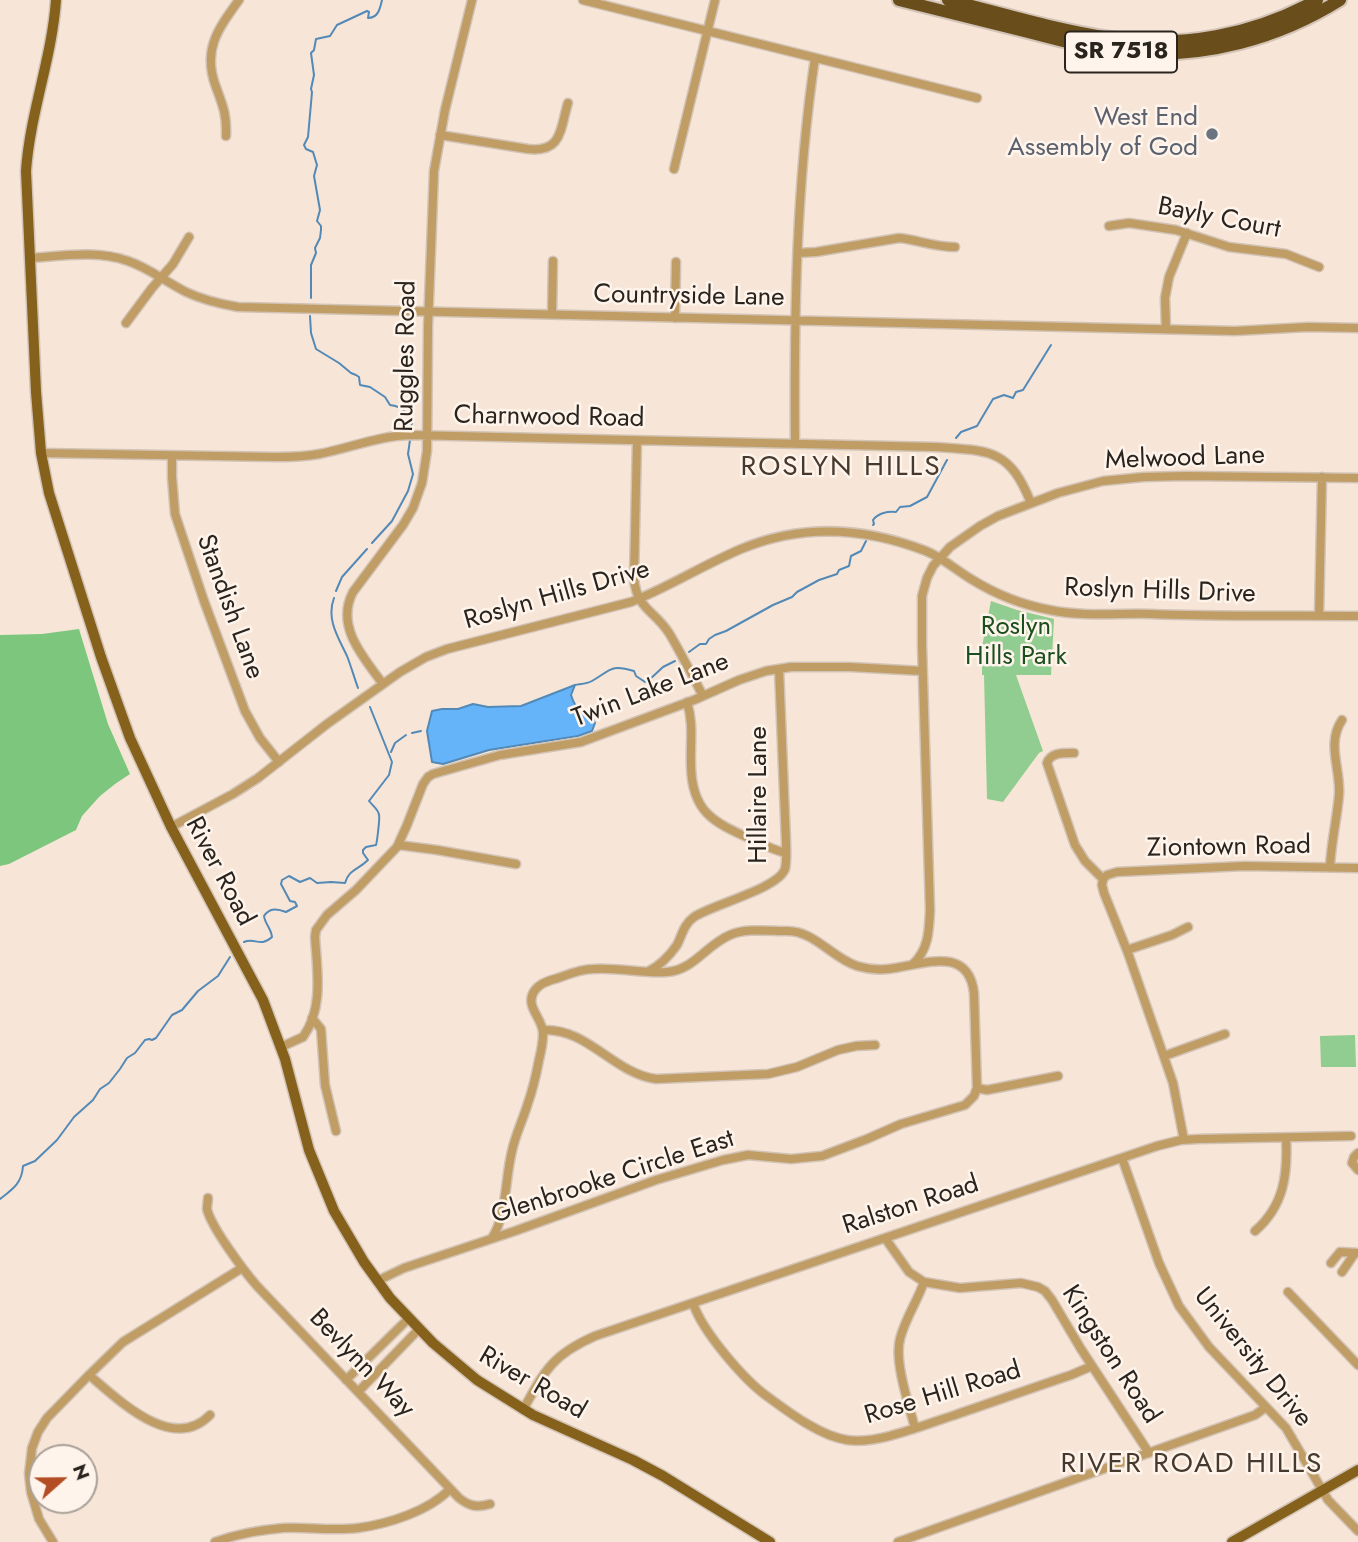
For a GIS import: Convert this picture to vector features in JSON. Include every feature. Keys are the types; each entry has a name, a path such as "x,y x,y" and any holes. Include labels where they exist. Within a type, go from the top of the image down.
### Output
{"highway":[{"name":"SR 7518","path":"899,0 1075,44 1131,53 1183,53 1227,46 1263,36 1311,5"},
{"name":"SR 7518","path":"948,0 1096,36 1155,42 1237,32 1311,5 1340,0"}],"main road":[{"name":"River Road","path":"56,0 27,155 36,392 41,453 49,494 131,741 171,827 255,982 270,1015 321,1183 341,1224 377,1281 408,1319 446,1356 477,1380 523,1409 663,1476 770,1542"},
{"path":"1232,1542 1358,1470"}],"street":[{"path":"226,136 225,108 212,73 211,51 220,26 239,0"},
{"name":"Ruggles Road","path":"383,684 353,639 347,619 349,599 363,576 403,525 413,508 422,483 427,436 434,171 472,0"},
{"path":"583,0 977,98"},
{"path":"674,169 715,0"},
{"path":"795,444 799,219 807,108 815,58"},
{"path":"440,135 541,150 557,140 568,103"},
{"name":"Bayly Court","path":"1109,226 1129,223 1187,233 1229,247 1286,254 1319,267"},
{"path":"1166,329 1165,298 1169,277 1187,233"},
{"path":"126,323 173,264 189,237"},
{"path":"798,253 899,238 934,246 955,247"},
{"name":"Countryside Lane","path":"30,258 82,255 113,257 141,266 201,299 238,307 1246,331 1308,327 1358,328"},
{"path":"552,314 553,261"},
{"path":"675,317 676,262"},
{"name":"Charnwood Road","path":"41,453 303,456 384,438 427,436 935,447 993,454 1004,460 1019,476 1031,503"},
{"path":"637,441 634,579 639,599 670,634 703,696"},
{"name":"Standish Lane","path":"172,456 175,514 204,601 245,711 260,738 279,762"},
{"path":"1319,616 1322,477"},
{"name":"Melwood Lane","path":"922,671 922,596 928,578 950,547 998,516 1087,484 1120,478 1358,478"},
{"name":"Roslyn Hills Drive","path":"171,827 233,794 415,663 447,649 639,599 740,549 787,534 832,531 882,537 940,558 990,589 1024,603 1051,610 1085,614 1358,616"},
{"name":"Twin Lake Lane","path":"312,1018 318,985 316,930 327,915 370,877 398,845 428,777 499,755 581,742 766,671 791,667 850,667 922,671"},
{"name":"Hillaire Lane","path":"646,972 652,970 673,950 686,924 694,917 778,878 785,869 779,669"},
{"path":"913,964 921,957 928,938 930,909 922,671"},
{"path":"687,702 692,724 691,776 702,809 718,824 786,853"},
{"path":"1330,867 1339,795 1334,740 1342,720"},
{"path":"1074,753 1054,755 1047,763 1075,845 1085,861 1104,879 1104,893 1178,1101 1184,1140"},
{"path":"398,845 516,864"},
{"name":"Ziontown Road","path":"1104,879 1117,872 1245,866 1358,868"},
{"path":"1126,950 1188,928"},
{"path":"492,1238 498,1226 511,1153 536,1075 543,1031 531,1002 533,993 542,984 568,974 591,969 665,972 685,968 717,942 733,933 746,931 800,932 842,959 863,968 887,969 949,961 959,965 972,979 977,1088 986,1090 1058,1076"},
{"path":"281,1047 303,1037 312,1018 321,1029 325,1085 337,1131"},
{"path":"543,1031 552,1030 574,1035 627,1070 645,1078 656,1079 768,1074 797,1067 838,1050 875,1045"},
{"path":"1164,1056 1225,1034"},
{"name":"Glenbrooke Circle East","path":"377,1281 404,1268 723,1160 748,1155 790,1158 822,1156 901,1124 954,1110 965,1105 974,1096 977,1088"},
{"name":"Ralston Road","path":"523,1409 545,1371 558,1356 594,1336 1157,1146 1184,1140 1351,1136"},
{"path":"1255,1231 1275,1206 1284,1185 1287,1168 1286,1138"},
{"path":"1358,1153 1353,1163 1358,1170"},
{"name":"University Drive","path":"1122,1158 1159,1263 1174,1297 1209,1347 1290,1434 1328,1500 1358,1531"},
{"name":"Bevlynn Way","path":"208,1198 207,1208 242,1268 458,1498 471,1506 490,1504"},
{"path":"885,1238 909,1272 924,1282 899,1345 904,1385 915,1428"},
{"path":"1331,1263 1340,1252 1357,1253"},
{"path":"1342,1272 1357,1253"},
{"path":"53,1542 35,1509 29,1475 30,1455 38,1432 47,1418 89,1374 130,1337 242,1268"},
{"name":"Kingston Road","path":"924,1282 960,1288 1021,1283 1045,1291 1149,1453"},
{"path":"1288,1292 1358,1365"},
{"name":"Rose Hill Road","path":"692,1303 700,1320 719,1346 753,1386 778,1405 838,1438 860,1441 880,1438 1092,1366"},
{"path":"346,1380 408,1319"},
{"path":"358,1392 419,1329"},
{"path":"89,1374 129,1409 148,1421 188,1428 198,1425 210,1415"},
{"path":"898,1542 1255,1415 1266,1407"},
{"path":"215,1542 284,1528 358,1528 379,1524 422,1509 450,1489"}],"green space":[{"name":"Roslyn Hills Park","path":"991,601 1054,619 1051,675 1016,675 1043,751 1003,802 987,799 982,647"},
{"path":"79,629 108,724 130,774 100,796 82,816 76,830 0,866 0,635 42,634"},
{"path":"1355,1035 1356,1067 1321,1067 1320,1036"}],"water":[{"path":"575,685 571,695 579,710 593,719 595,723 592,731 578,736 489,750 443,764 432,762 427,731 432,711 458,709 473,704 488,707 521,706"}],"waterway":[{"path":"311,298 311,265 321,230 317,221 320,210 314,176 317,165 313,152 304,145 308,137 314,75 311,53 316,39 330,36 337,25 367,11 368,18 376,15 382,0"},
{"path":"310,316 316,349 359,377 360,385 370,387 385,397 390,405 404,410 412,423 410,429"},
{"path":"956,438 961,432 977,426 993,399 1004,395 1013,398 1016,392 1023,390 1051,345"},
{"path":"372,543 392,521 408,491 413,474 408,454 410,440"},
{"path":"873,525 873,520 880,514 896,512 900,507 910,506 927,497 947,460"},
{"path":"689,652 700,644 706,644 715,635 792,597 819,580 837,574 839,570 849,566 851,556 861,551 866,541"},
{"path":"336,591 342,577 367,549"},
{"path":"334,598 332,621 358,688"},
{"path":"575,685 590,682 615,668 634,671 636,676 645,682 675,661"},
{"path":"244,942 268,940 272,937 264,916 266,913 274,910 286,912 297,906 290,901 281,884 282,880 289,876 300,882 310,878 317,883 345,883 351,872 368,860 363,850 376,845 379,817 378,811 369,801 389,775 392,762 370,707"},
{"path":"412,733 421,731"},
{"path":"391,752 395,743 406,735"},
{"path":"0,1199 19,1181 23,1166 35,1161 57,1140 74,1117 109,1083 127,1058 135,1053 145,1040 156,1038 172,1015 182,1010 198,991 218,976 230,957"}],"place":[{"name":"West End Assembly of God","path":"1212,134"}],"district":[{"name":"ROSLYN HILLS","path":"841,468"},
{"name":"RIVER ROAD HILLS","path":"1192,1465"}]}
